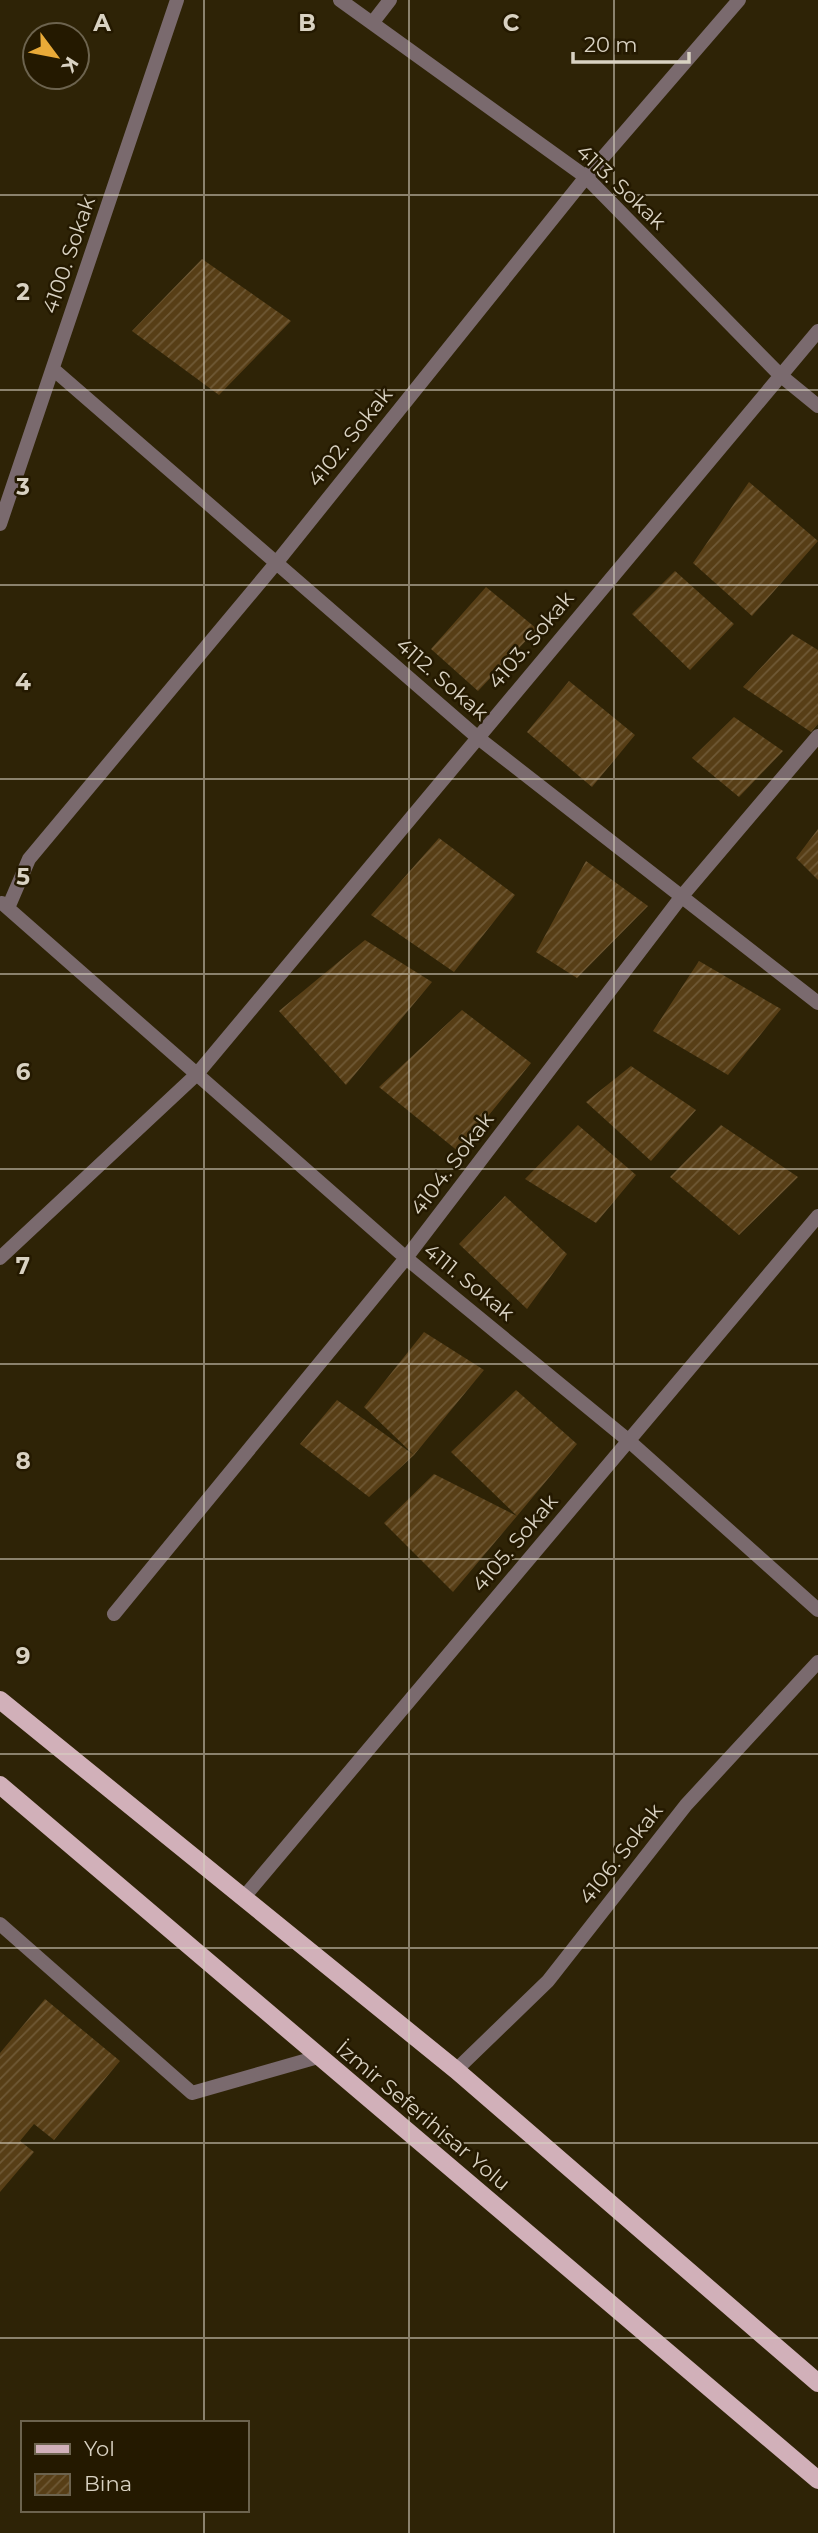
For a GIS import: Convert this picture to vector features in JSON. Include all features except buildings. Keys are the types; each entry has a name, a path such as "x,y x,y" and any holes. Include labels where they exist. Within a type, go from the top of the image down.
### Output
{"main road":[{"path":"0,1700 456,2070 818,2383"},
{"name":"İzmir Seferihisar Yolu","path":"0,1785 818,2480"}],"street":[{"name":"4100. Sokak","path":"0,524 177,0"},
{"name":"4113. Sokak","path":"340,0 586,177 779,374 818,406"},
{"path":"373,22 390,0"},
{"name":"4102. Sokak","path":"4,904 29,859 277,562 586,177 739,0"},
{"name":"4103. Sokak","path":"0,1258 197,1074 779,374 818,331"},
{"name":"4112. Sokak","path":"53,369 477,737 818,1003"},
{"name":"4104. Sokak","path":"114,1614 406,1258 682,896 818,736"},
{"name":"4111. Sokak","path":"4,904 406,1258 629,1441 818,1610"},
{"name":"4105. Sokak","path":"244,1897 818,1216"},
{"name":"4106. Sokak","path":"456,2070 548,1981 686,1805 818,1662"},
{"path":"0,1924 192,2093 318,2057"}]}
